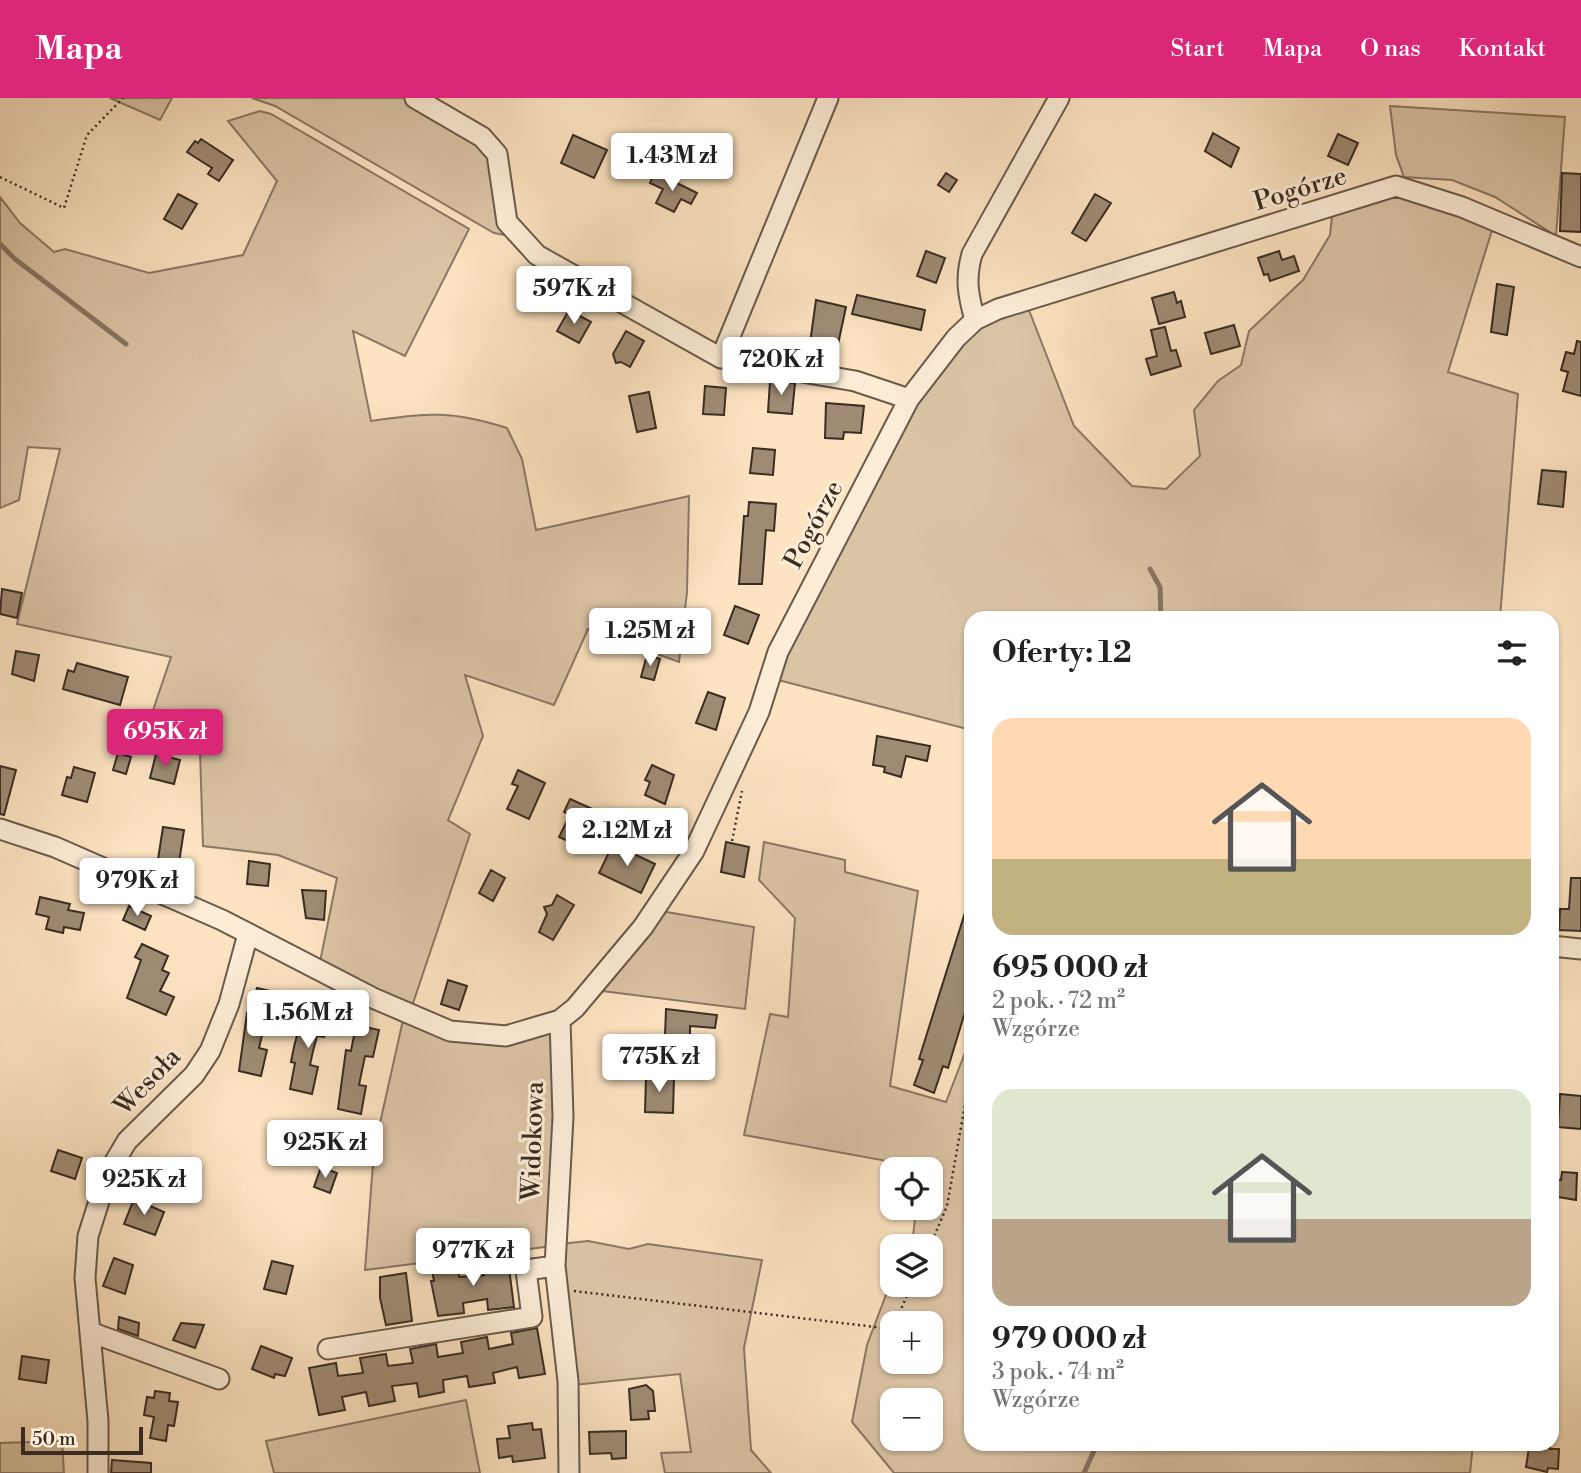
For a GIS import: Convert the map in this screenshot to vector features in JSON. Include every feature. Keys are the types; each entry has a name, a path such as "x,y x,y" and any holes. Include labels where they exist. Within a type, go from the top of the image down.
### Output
{"street":[{"path":"415,98 482,136 497,154 507,222 537,256 721,358 855,381 909,399"},
{"path":"721,358 828,98"},
{"path":"975,320 967,289 967,272 972,254 1059,98"},
{"name":"Pogórze","path":"0,829 55,848 248,934 373,998 450,1031 506,1036 560,1020 575,1008 638,934 678,880 694,852 759,712 778,652 909,399 930,368 975,320 998,310 1396,186 1462,206 1581,257"},
{"name":"Wesoła","path":"98,1473 98,1421 85,1278 89,1236 108,1173 127,1141 194,1075 210,1051 229,1004 248,934"},
{"path":"1559,947 1581,949"},
{"name":"Widokowa","path":"560,1020 563,1117 555,1266 568,1381 569,1473"},
{"path":"328,1349 532,1317 526,1270 555,1266"},
{"path":"90,1332 219,1379"}],"path":[{"path":"0,177 64,208 87,135 123,98"},
{"path":"732,841 744,782"},
{"path":"935,1234 947,1206 964,1110"},
{"path":"557,1289 880,1328"}],"shaded area":[{"path":"110,98 172,98 160,120"},
{"path":"252,98 408,98 494,155 510,236 494,233 275,106"},
{"path":"1390,106 1565,117 1556,236 1495,197 1452,180 1404,177 1396,155"},
{"path":"260,111 271,114 469,229 405,356 353,331 371,421 440,415 470,418 507,428 522,459 536,530 689,496 687,592 679,662 588,629 554,705 465,675 483,736 448,820 470,834 412,1006 320,962 337,878 278,855 203,846 200,751 145,734 171,657 17,624 60,449 28,447 19,500 0,508 0,197 20,223 54,252 65,249 149,273 243,255 277,181 228,121"},
{"path":"1384,196 1440,203 1493,227 1448,372 1518,394 1501,611 964,611 964,728 778,680 783,655 905,416 974,330 1027,305 1074,426 1132,486 1166,489 1200,456 1194,410 1218,381 1241,365 1249,331 1303,280 1330,235 1332,216"},
{"path":"764,842 845,860 845,872 918,891 890,1086 946,1102 964,1055 964,1451 1472,1451 1470,1473 894,1473 852,1422 867,1345 885,1297 943,1297 943,1234 913,1234 915,1220 943,1220 943,1157 880,1157 880,1160 744,1135 770,1014 788,1017 795,918 759,880"},
{"path":"661,911 754,927 745,1009 594,990"},
{"path":"403,1020 444,1036 475,1042 507,1040 549,1030 555,1062 552,1246 365,1270 374,1150"},
{"path":"588,1241 629,1249 648,1244 762,1260 744,1348 751,1450 771,1473 665,1473 661,1453 691,1452 680,1374 574,1385 561,1244"},
{"path":"466,1400 480,1473 274,1473 266,1441"},
{"path":"62,1441 64,1473 0,1473 0,1443"}],"building":[{"path":"1213,133 1239,148 1231,167 1205,151"},
{"path":"1338,134 1358,143 1348,165 1328,156"},
{"path":"573,135 607,150 594,178 561,163"},
{"path":"201,139 233,160 219,181 208,174 212,168 187,152 195,141 198,143"},
{"path":"655,172 697,193 691,204 681,199 674,212 656,203 663,189 650,183"},
{"path":"946,173 957,180 949,192 938,185"},
{"path":"1562,173 1581,174 1581,232 1560,231"},
{"path":"178,194 197,204 182,229 164,219"},
{"path":"1095,194 1111,203 1086,241 1072,233"},
{"path":"926,251 945,258 936,283 917,276"},
{"path":"1279,251 1282,260 1294,256 1299,271 1270,281 1268,274 1264,275 1258,258"},
{"path":"1497,284 1514,287 1507,335 1491,332"},
{"path":"1174,292 1177,303 1181,301 1185,317 1159,324 1152,298"},
{"path":"857,295 925,310 921,330 852,314"},
{"path":"816,300 846,307 837,349 810,343"},
{"path":"569,310 591,322 579,343 557,331"},
{"path":"1234,325 1240,346 1211,354 1205,333"},
{"path":"1165,327 1171,351 1176,350 1181,366 1151,375 1146,359 1157,356 1151,330"},
{"path":"626,331 644,341 630,367 621,362 616,363 613,354"},
{"path":"1577,341 1581,342 1581,396 1563,391 1568,372 1561,370 1566,352 1574,354"},
{"path":"770,381 795,383 792,414 768,412"},
{"path":"705,386 726,388 724,415 703,414"},
{"path":"649,392 656,428 637,432 629,396"},
{"path":"826,403 864,406 861,433 844,432 843,439 825,438"},
{"path":"753,448 775,450 773,475 750,473"},
{"path":"1542,470 1566,472 1563,507 1538,504"},
{"path":"749,502 776,504 774,531 766,530 762,584 739,584 744,516 748,516"},
{"path":"2,589 22,593 17,618 0,614"},
{"path":"735,606 759,615 748,644 724,635"},
{"path":"16,651 39,655 34,681 12,674"},
{"path":"647,655 660,659 654,680 641,677"},
{"path":"77,663 128,677 120,705 63,689 68,670 74,672"},
{"path":"708,692 725,698 716,730 696,723"},
{"path":"877,736 930,746 927,761 906,756 901,777 884,772 885,767 873,765"},
{"path":"118,753 131,757 126,774 113,770"},
{"path":"156,754 180,760 174,784 150,778"},
{"path":"652,765 674,775 665,804 645,795 650,782 645,780"},
{"path":"0,766 16,770 4,815 0,814"},
{"path":"74,767 95,773 87,802 62,795 67,777 71,778"},
{"path":"518,770 545,783 529,819 507,809 518,786 512,784"},
{"path":"570,799 597,811 581,847 559,837 570,815 564,812"},
{"path":"671,814 686,820 680,836 665,830"},
{"path":"163,827 184,830 178,869 157,866"},
{"path":"726,842 749,847 744,877 721,872"},
{"path":"613,844 655,864 641,893 599,873"},
{"path":"249,861 270,864 268,886 247,884"},
{"path":"491,870 505,878 493,901 479,893"},
{"path":"1571,878 1581,878 1581,931 1559,930 1560,909 1569,909"},
{"path":"302,890 326,891 324,920 306,918"},
{"path":"557,895 574,905 553,940 539,932 547,914 544,907 552,905"},
{"path":"40,897 70,904 68,910 84,913 80,930 64,927 63,933 46,929 49,917 36,914"},
{"path":"129,906 151,916 145,930 123,920"},
{"path":"964,916 964,1015 948,1068 943,1066 934,1093 914,1085 923,1060 919,1059"},
{"path":"142,944 168,956 162,970 169,973 160,991 174,997 166,1015 127,998 141,960 135,957"},
{"path":"448,980 467,986 459,1010 441,1004"},
{"path":"257,988 279,993 273,1020 266,1018 259,1048 267,1050 261,1076 239,1071 247,1013 251,1014"},
{"path":"308,1006 330,1011 324,1037 317,1036 313,1051 310,1065 318,1067 312,1094 290,1089 295,1063 291,1062 294,1047 298,1031 302,1032"},
{"path":"666,1009 717,1015 715,1028 690,1026 690,1036 665,1036"},
{"path":"356,1025 379,1030 373,1057 365,1056 359,1085 366,1086 361,1114 338,1109 346,1050 351,1051"},
{"path":"646,1076 674,1077 673,1113 645,1112"},
{"path":"1560,1094 1581,1096 1581,1129 1559,1127"},
{"path":"284,1134 303,1141 295,1163 276,1156"},
{"path":"58,1150 82,1158 75,1179 51,1171"},
{"path":"321,1167 337,1173 330,1193 314,1187"},
{"path":"1562,1172 1577,1173 1576,1200 1559,1197"},
{"path":"134,1199 164,1212 155,1235 124,1224"},
{"path":"114,1258 133,1265 125,1294 103,1286"},
{"path":"508,1260 514,1307 488,1310 487,1299 463,1303 464,1313 438,1316 431,1281 434,1281 432,1270 458,1267 459,1277 484,1275 482,1264"},
{"path":"272,1261 293,1266 286,1294 264,1289"},
{"path":"406,1273 412,1321 386,1325 380,1298 380,1277"},
{"path":"119,1317 139,1323 138,1336 118,1329"},
{"path":"181,1323 204,1325 195,1348 173,1340"},
{"path":"537,1328 545,1374 519,1378 517,1367 493,1373 495,1383 469,1387 467,1376 443,1380 444,1392 419,1397 417,1383 392,1386 395,1401 369,1406 366,1392 342,1397 345,1410 319,1415 309,1368 336,1363 338,1376 363,1373 360,1358 386,1354 388,1366 413,1363 410,1349 436,1344 438,1357 463,1353 461,1342 487,1337 489,1349 513,1344 511,1333"},
{"path":"261,1346 292,1358 285,1376 275,1374 274,1378 252,1369"},
{"path":"22,1356 49,1360 46,1383 19,1379"},
{"path":"646,1385 653,1391 655,1411 648,1411 649,1419 631,1420 629,1389"},
{"path":"155,1391 170,1393 169,1401 178,1402 174,1426 168,1425 166,1441 150,1438 154,1417 144,1415 147,1397 154,1398"},
{"path":"532,1423 533,1430 541,1429 545,1458 513,1462 512,1456 499,1458 497,1439 510,1438 508,1426"},
{"path":"626,1431 626,1458 612,1459 611,1453 590,1454 589,1432"},
{"path":"1528,1451 1559,1451 1558,1469 1548,1468 1547,1472 1526,1467"},
{"path":"112,1460 151,1463 151,1473 111,1473"}],"waterway":[{"path":"0,244 15,259 126,344"},
{"path":"1150,569 1160,587 1161,611"},
{"path":"1084,1473 1094,1451"}]}
